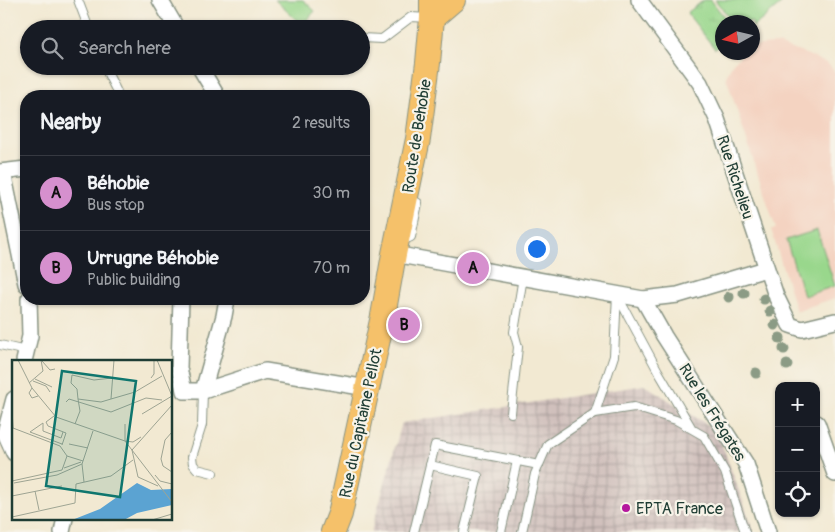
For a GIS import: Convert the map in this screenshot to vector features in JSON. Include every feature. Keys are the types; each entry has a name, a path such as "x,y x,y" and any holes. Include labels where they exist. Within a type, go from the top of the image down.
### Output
{"main road":[{"path":"432,9 453,0"},
{"name":"Route de Behobie","path":"395,249 418,139 432,9"},
{"name":"Rue du Capitaine Pellot","path":"332,532 340,514 383,316 395,249"}],"street":[{"path":"160,0 172,20"},
{"name":"Rue Richelieu","path":"639,0 700,82 717,119 766,269 790,325 802,330 835,322"},
{"path":"204,75 213,90"},
{"path":"20,170 2,172 20,256"},
{"path":"395,249 643,300 678,295 766,269"},
{"name":"Rue les Frégates","path":"643,300 746,464 768,532"},
{"path":"25,356 30,336 29,305"},
{"path":"181,305 178,391 203,391 265,371 367,388"},
{"path":"203,391 224,316 225,305"},
{"path":"12,407 5,433 12,449"},
{"path":"818,427 835,474"}],"lane":[{"path":"78,0 86,20"},
{"path":"370,38 382,39 411,17 432,9"},
{"path":"108,75 116,90"},
{"path":"511,413 518,347 514,332 522,276"},
{"path":"595,413 614,356 616,294"},
{"path":"616,294 692,429"},
{"path":"0,345 25,356"},
{"path":"203,391 202,425 192,457 193,464 197,469 213,473"},
{"path":"522,532 535,474 548,444 595,413 634,407 676,420 704,436 725,472 745,532"},
{"path":"414,532 435,445 539,465"},
{"path":"501,532 517,461"},
{"path":"430,465 478,476 464,532"}],"shaded area":[{"path":"778,44 828,64 835,72 835,298 796,311 771,229 776,229 726,77 732,64 736,60 760,60 761,45"},
{"path":"645,385 717,431 754,532 371,532 402,423"}],"green space":[{"path":"275,0 303,0 315,11 307,20 297,20"},
{"path":"704,0 711,0 723,15 715,15 715,49 687,13"},
{"path":"715,0 779,0 782,3 760,21 760,15 727,15"},
{"path":"817,230 835,286 804,296 786,240"}],"place":[{"name":"Béhobie","path":"473,268"},
{"name":"Urrugne Béhobie","path":"404,325"},
{"name":"EPTA France","path":"626,508"}]}
